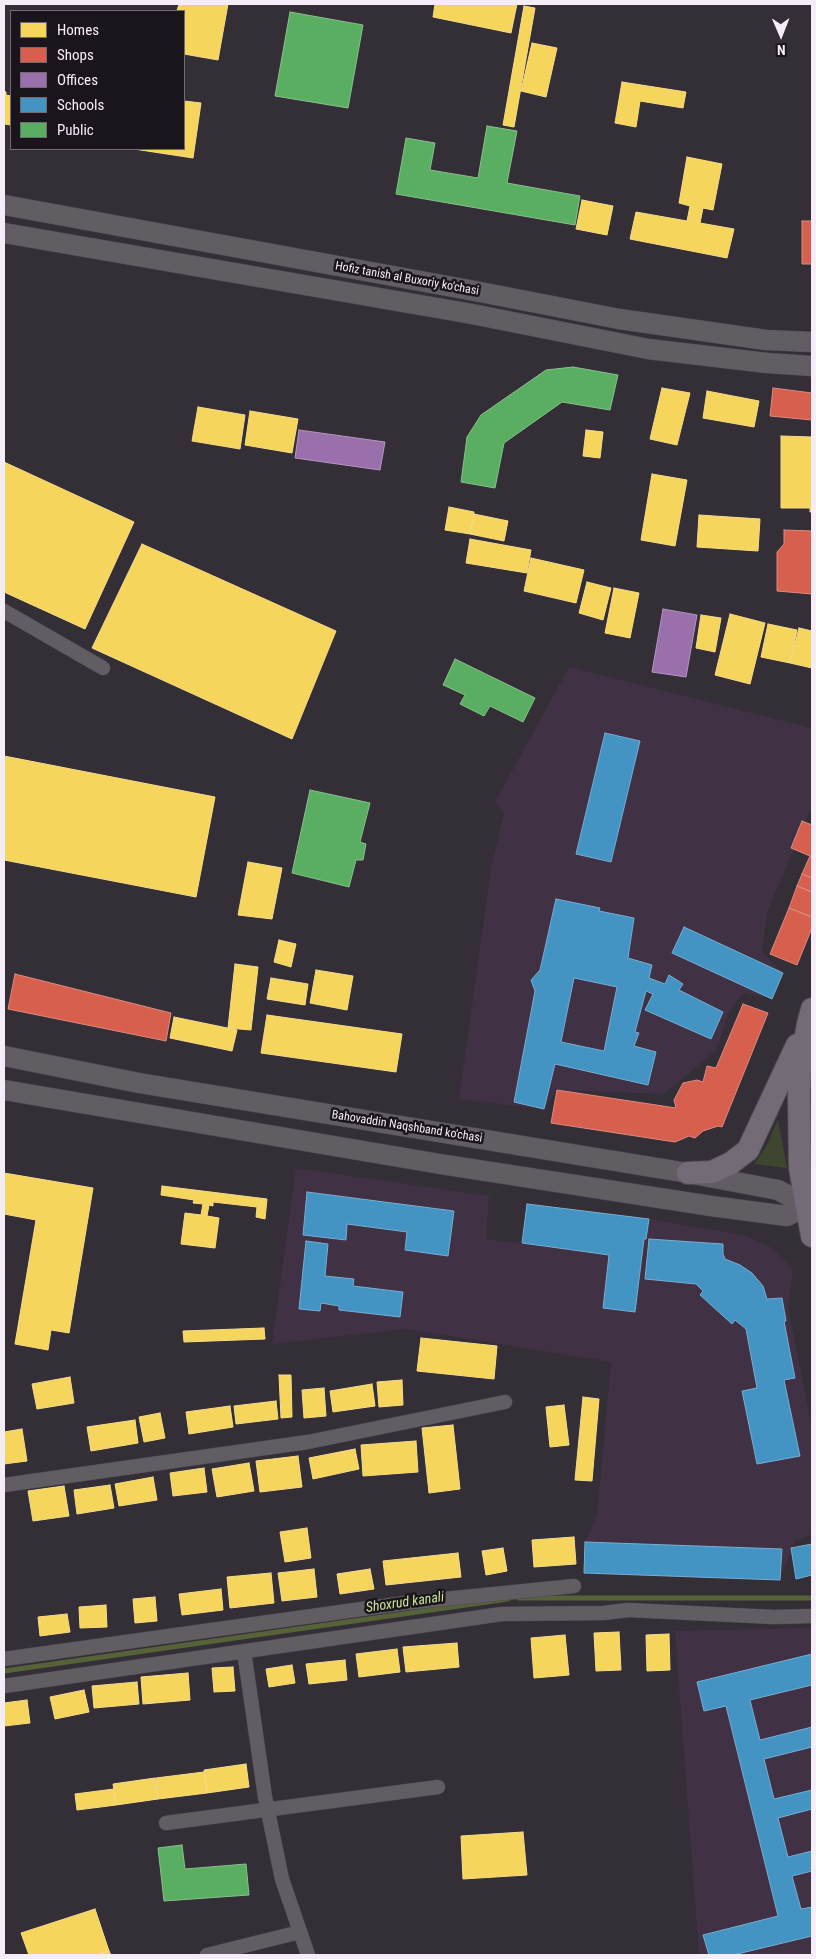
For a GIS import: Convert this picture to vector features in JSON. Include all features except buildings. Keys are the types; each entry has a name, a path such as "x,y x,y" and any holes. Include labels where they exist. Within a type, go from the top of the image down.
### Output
{"main road":[{"name":"Hofiz tanish al Buxoriy ko'chasi","path":"4,205 619,319 766,340 812,342"},
{"name":"Hofiz tanish al Buxoriy ko'chasi","path":"4,232 472,314 648,349 767,363 812,366"},
{"path":"238,274 242,249"},
{"path":"688,1173 712,1172 731,1164 748,1150 810,1017"},
{"path":"810,1017 800,1070 799,1095 800,1168 810,1206 812,1236"},
{"name":"Bahovaddin Naqshband ko'chasi","path":"4,1056 139,1083 688,1173 778,1190 810,1206"},
{"path":"4,1090 450,1165 720,1207 787,1216 810,1206"}],"street":[{"path":"4,611 103,668"},
{"path":"4,1485 308,1442 505,1402"},
{"path":"4,1659 405,1603 574,1586"},
{"path":"4,1686 502,1614 604,1613 628,1610 774,1617 812,1616"},
{"path":"244,1651 267,1809 282,1880 308,1955"},
{"path":"166,1823 438,1787"},
{"path":"207,1955 300,1932"}],"shaded area":[{"path":"569,667 812,728 812,806 767,913 762,952 783,973 772,999 743,993 730,1010 716,1050 664,1094 557,1090 544,1109 459,1099 492,862 504,813 495,802"},
{"path":"296,1168 489,1196 486,1239 609,1255 603,1307 644,1239 646,1239 649,1219 744,1235 770,1247 793,1269 788,1306 812,1429 812,1535 795,1541 780,1580 584,1573 585,1542 597,1516 611,1362 406,1329 272,1344"},
{"path":"812,1628 812,1955 699,1955 675,1631"}],"green space":[{"path":"778,1120 787,1168 754,1164 766,1147"}],"waterway":[{"name":"Shoxrud kanali","path":"519,1598 812,1598"},
{"name":"Shoxrud kanali","path":"4,1671 508,1599"}]}
